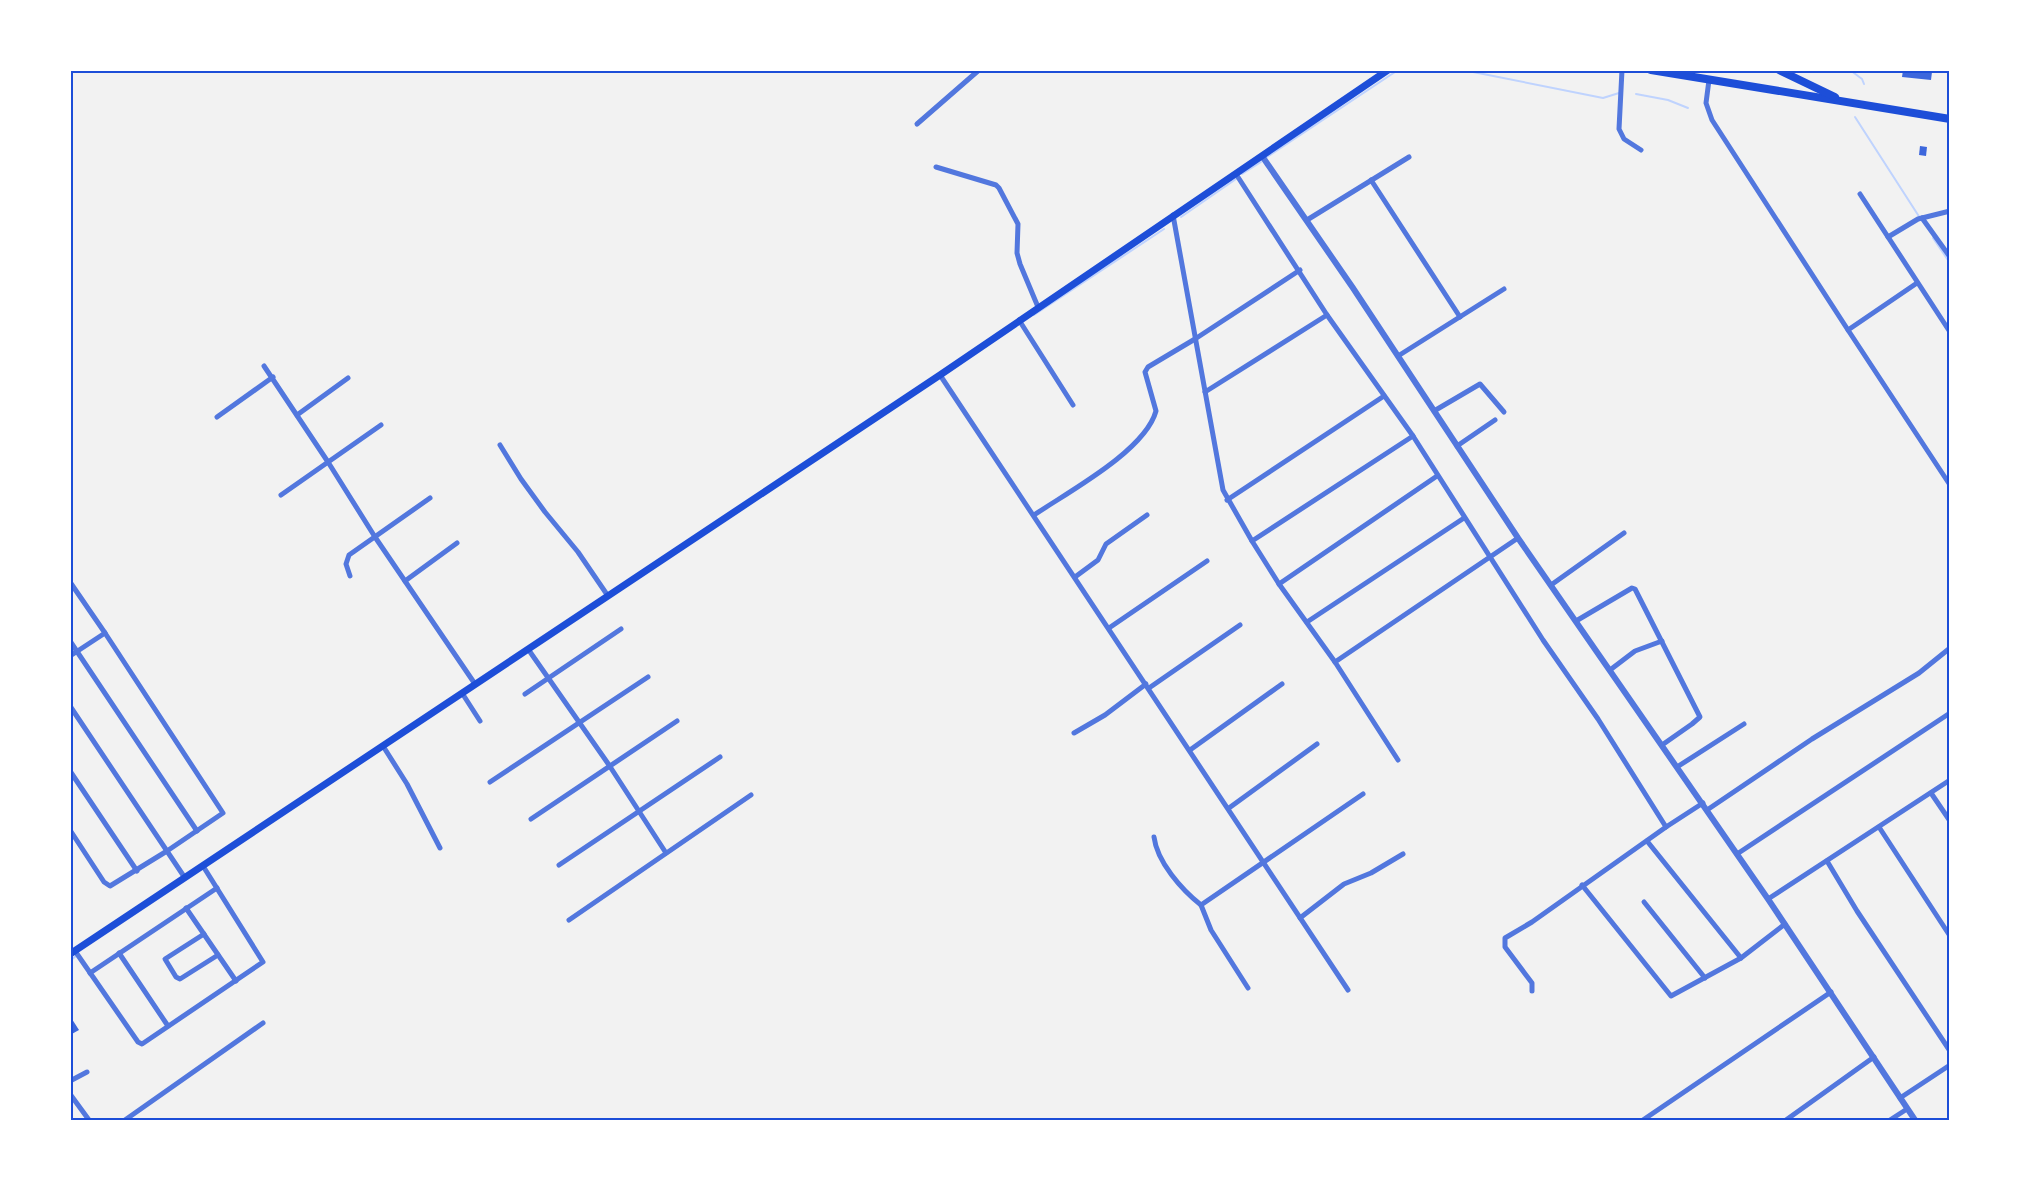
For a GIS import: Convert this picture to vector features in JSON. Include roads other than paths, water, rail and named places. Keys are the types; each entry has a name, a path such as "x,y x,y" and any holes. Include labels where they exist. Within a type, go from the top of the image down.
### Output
{"main road":[{"path":"73,953 940,375 1388,70"},
{"path":"1651,70 1950,119"},
{"path":"1779,70 1847,103"}],"street":[{"path":"917,124 979,70"},
{"path":"1622,70 1619,129 1624,139 1641,150"},
{"path":"1709,80 1706,103 1712,120 1950,485"},
{"path":"1262,156 1518,538 1785,924 1915,1120"},
{"path":"1307,220 1409,157"},
{"path":"936,167 998,186 1018,224 1017,252 1038,307"},
{"path":"1236,174 1327,315 1413,436 1666,827"},
{"path":"1371,180 1460,317"},
{"path":"1860,194 1950,332"},
{"path":"1888,237 1922,218 1950,211"},
{"path":"1173,215 1223,490 1227,500 1279,584 1335,662 1398,760"},
{"path":"1922,218 1950,257"},
{"path":"1034,515 1107,466 1144,434 1156,411 1146,370 1300,270"},
{"path":"1848,330 1917,283"},
{"path":"1398,356 1504,289"},
{"path":"1205,392 1327,315"},
{"path":"1019,320 1073,405"},
{"path":"264,366 375,537 475,684"},
{"path":"940,375 1348,990"},
{"path":"217,417 273,377"},
{"path":"297,415 348,378"},
{"path":"1434,411 1480,384 1504,412"},
{"path":"1227,500 1384,396"},
{"path":"1457,446 1495,420"},
{"path":"280,495 381,425"},
{"path":"1252,541 1413,436"},
{"path":"500,445 521,479 578,552 608,596"},
{"path":"1279,584 1437,476"},
{"path":"350,576 346,564 349,555 364,542 375,537 430,498"},
{"path":"1075,577 1098,560 1106,544 1147,515"},
{"path":"1307,622 1464,518"},
{"path":"1551,585 1624,533"},
{"path":"1335,662 1518,538"},
{"path":"405,581 457,543"},
{"path":"1109,628 1207,561"},
{"path":"70,582 222,810 222,815 112,886 108,886 70,830"},
{"path":"1576,621 1633,588 1700,718 1662,745"},
{"path":"1074,733 1105,715 1240,625"},
{"path":"525,694 621,629"},
{"path":"70,656 105,633"},
{"path":"70,641 197,831"},
{"path":"1610,670 1635,651 1662,641"},
{"path":"1707,810 1812,740 1919,673 1950,648"},
{"path":"528,649 609,765 666,853"},
{"path":"490,782 648,677"},
{"path":"1190,750 1282,684"},
{"path":"462,693 480,721"},
{"path":"70,706 185,878"},
{"path":"1737,854 1950,713"},
{"path":"531,819 677,721"},
{"path":"1677,767 1744,724"},
{"path":"1229,808 1317,744"},
{"path":"384,746 440,848"},
{"path":"559,865 720,756"},
{"path":"70,771 137,871"},
{"path":"1768,899 1950,780"},
{"path":"1931,793 1950,821"},
{"path":"1201,904 1363,794"},
{"path":"569,920 752,795"},
{"path":"1532,990 1532,983 1505,947 1505,938 1532,922 1582,885 1703,803"},
{"path":"1879,826 1950,936"},
{"path":"1154,837 1157,850 1180,886 1201,904 1211,930 1248,988"},
{"path":"1647,841 1741,958"},
{"path":"1300,918 1344,884 1371,873 1403,854"},
{"path":"1827,861 1857,911 1950,1051"},
{"path":"73,953 90,973 140,1044 146,1042 263,961 203,866"},
{"path":"1582,885 1671,996 1741,958 1785,924"},
{"path":"90,973 217,888"},
{"path":"1644,902 1705,978"},
{"path":"186,908 236,981"},
{"path":"204,934 165,959 176,977 180,979 218,955"},
{"path":"119,953 168,1026"},
{"path":"1642,1120 1831,992"},
{"path":"125,1120 263,1023"},
{"path":"1786,1120 1874,1058"},
{"path":"1900,1098 1950,1065"},
{"path":"70,1081 87,1072"},
{"path":"70,1094 89,1120"},
{"path":"1890,1120 1907,1109"}],"waterway":[{"path":"1267,157 1398,70"},
{"path":"1463,70 1603,98 1619,93"},
{"path":"1850,70 1862,79 1864,84"},
{"path":"1636,94 1668,100 1688,108"},
{"path":"1855,117 1920,218"},
{"path":"1242,174 1261,162"},
{"path":"1181,217 1236,179"},
{"path":"1034,315 1164,229"},
{"path":"1933,238 1950,263"},
{"path":"70,961 77,955"}]}
